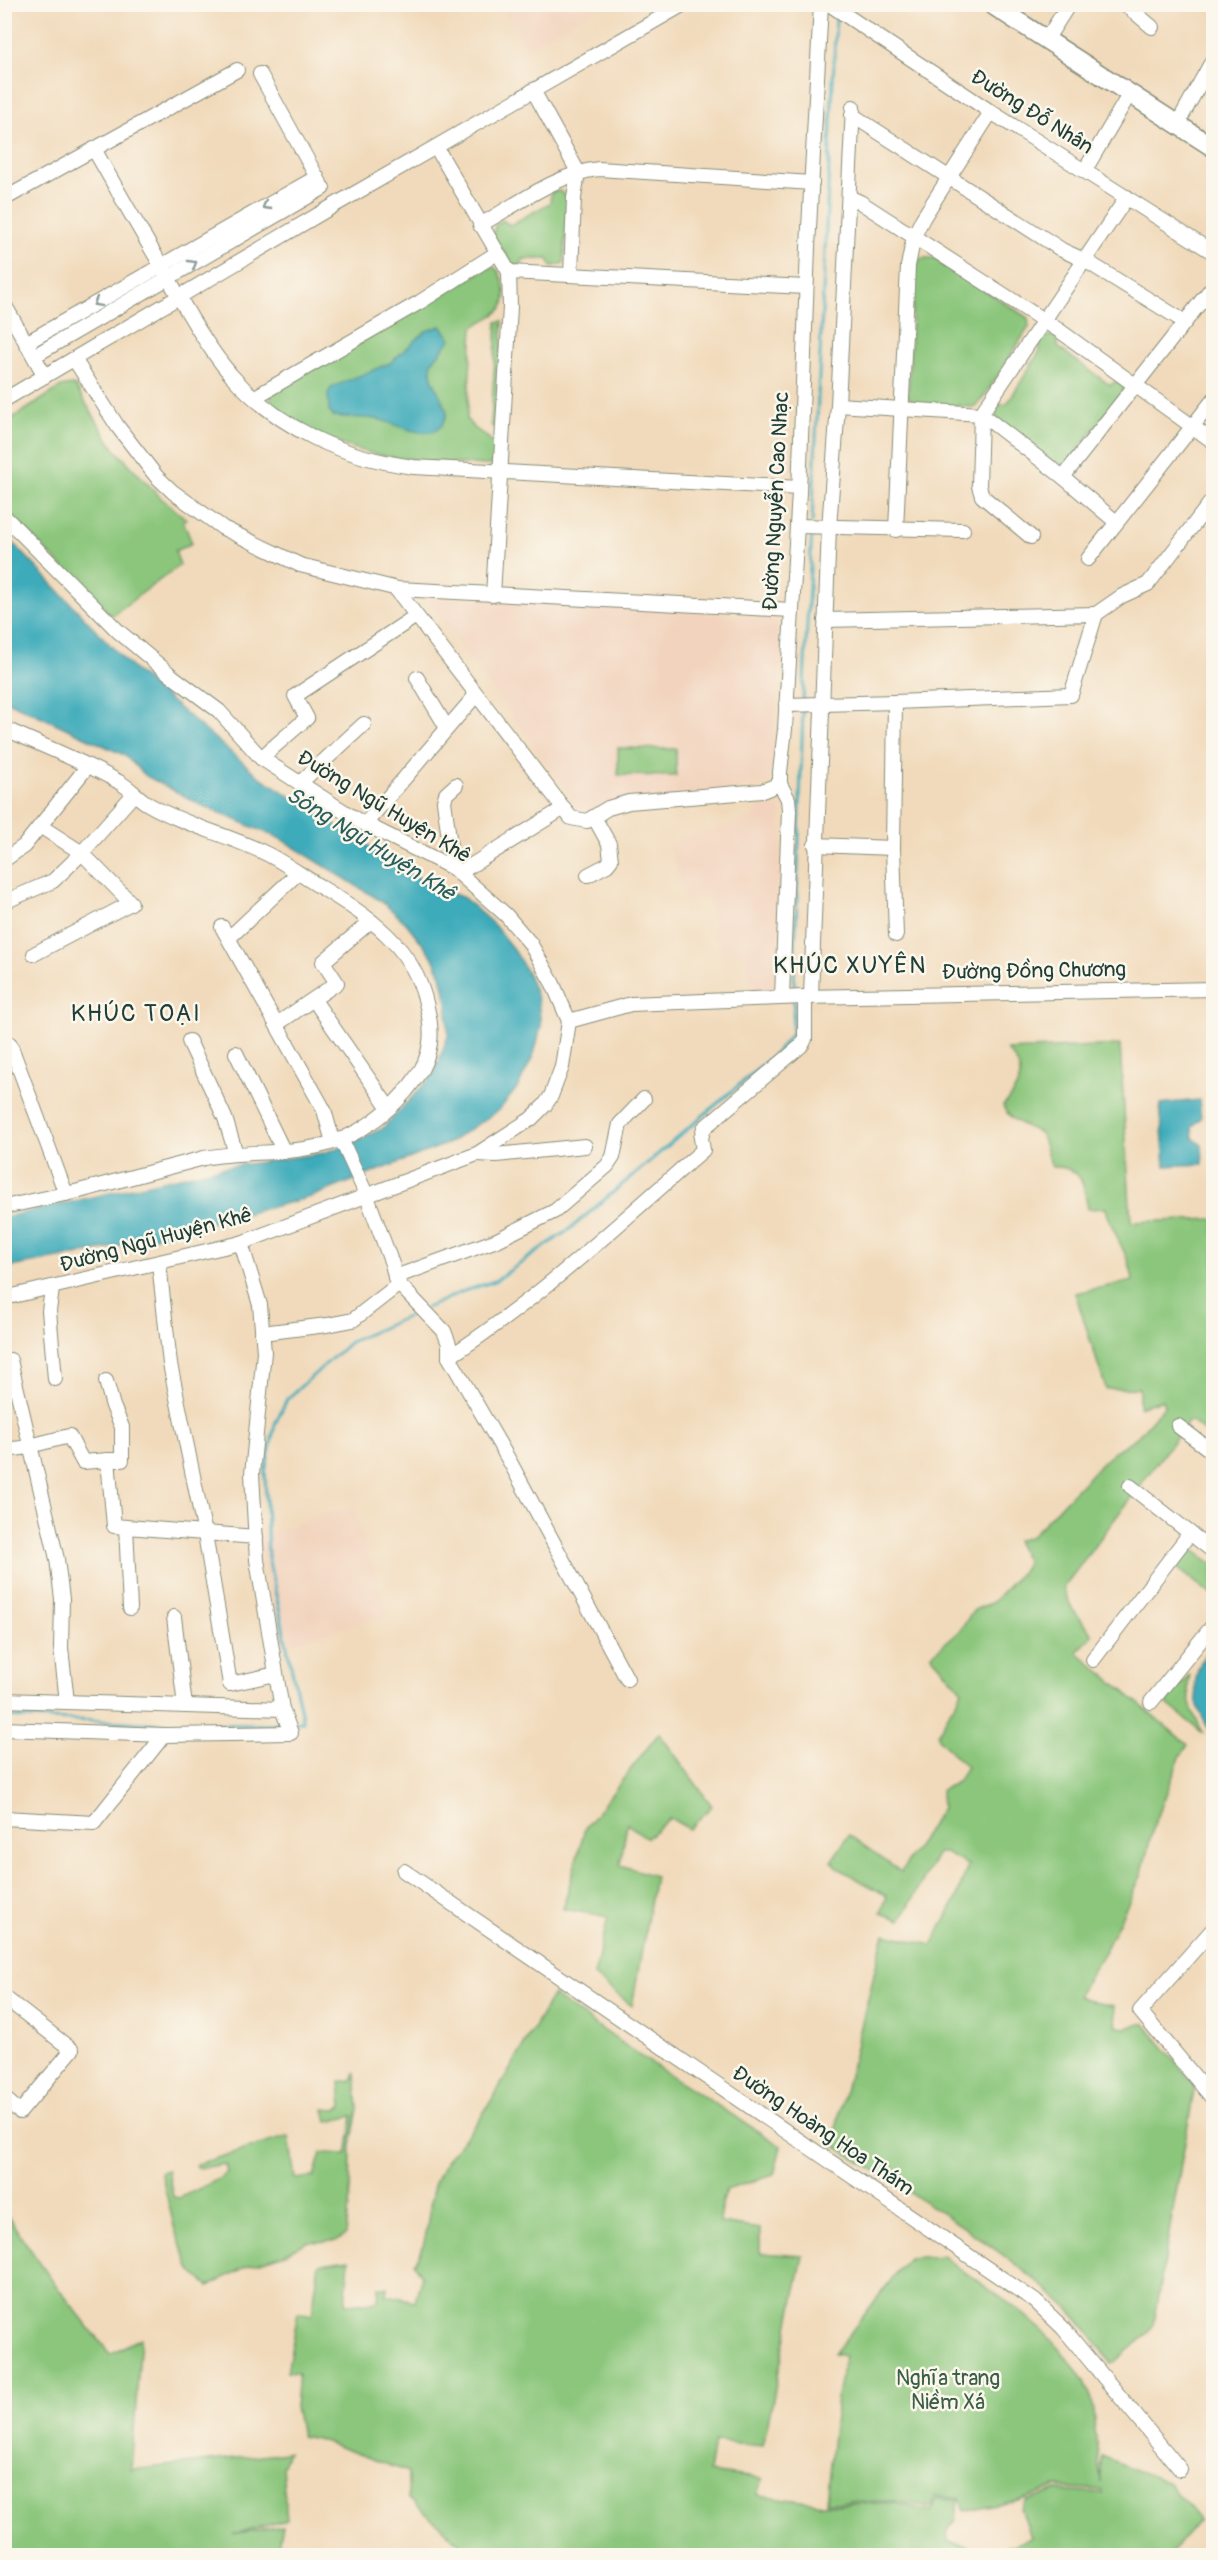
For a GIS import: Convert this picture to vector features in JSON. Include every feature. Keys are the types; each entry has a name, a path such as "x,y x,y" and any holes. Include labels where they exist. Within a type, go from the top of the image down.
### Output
{"main road":[{"path":"991,4 1214,148"}],"street":[{"path":"4,400 333,206 684,4"},
{"name":"Đường Nguyễn Cao Nhạc","path":"798,997 789,810 788,799 780,784 790,705 792,610 801,527 799,488 806,287 821,4"},
{"name":"Đường Đỗ Nhân","path":"829,4 991,112 1214,253"},
{"path":"1046,40 1069,4"},
{"path":"1125,4 1152,27"},
{"path":"1178,123 1214,58"},
{"path":"4,199 237,70"},
{"path":"260,74 333,206"},
{"path":"533,90 578,172 574,198 570,275"},
{"path":"1085,170 1130,93"},
{"path":"449,1357 495,1326 588,1250 703,1150 701,1138 704,1128 802,1045 805,1039 798,997 815,845 818,704 825,620 827,528 838,405 853,111 1185,322"},
{"path":"896,530 908,266 914,236 950,174 991,112"},
{"path":"436,147 509,272 510,307 504,440 493,595"},
{"path":"94,149 179,296 230,373 255,397 302,432 320,442 359,457 414,467 799,488"},
{"path":"480,225 578,172 599,169 812,183"},
{"path":"34,356 165,272 320,182"},
{"path":"849,197 914,236 1044,321 1214,442"},
{"path":"1031,537 982,495 979,486 981,414 1127,197"},
{"path":"255,397 410,308 497,253"},
{"path":"26,343 165,272"},
{"path":"509,272 806,287"},
{"path":"1063,477 1214,285"},
{"path":"4,304 45,376"},
{"path":"74,359 118,427 143,460 173,492 207,518 300,566 396,589 792,610"},
{"path":"1088,559 1115,521 1214,399"},
{"path":"838,405 981,414 1063,477 1115,521"},
{"path":"825,620 1096,614 1122,596 1148,584 1214,498"},
{"name":"Đường Ngũ Huyện Khê","path":"4,516 118,631 219,711 261,758 365,824 456,870 506,915 530,944 553,984 569,1021 562,1067 551,1096 545,1105 531,1119 477,1154 241,1243 52,1289 4,1298"},
{"path":"801,527 963,530"},
{"path":"396,589 571,818 587,821 608,808 629,802 762,791 780,784"},
{"path":"790,705 1071,695 1096,614"},
{"path":"261,758 307,718 295,696 416,616"},
{"path":"417,678 447,728"},
{"path":"365,824 476,695"},
{"path":"895,702 893,848 896,935"},
{"path":"300,783 364,724"},
{"path":"4,728 120,783 148,804 269,855 371,921 388,933 412,965 424,990 432,1028 426,1060 414,1083 389,1108 357,1132 337,1141 284,1152 204,1158 66,1194 4,1207"},
{"path":"4,860 24,846 87,767"},
{"path":"456,785 446,794 444,801 456,870 564,808"},
{"path":"4,902 53,881 82,853 134,794"},
{"path":"588,875 607,865 612,854 594,817"},
{"path":"34,954 130,903 82,853 40,826"},
{"path":"815,845 893,848"},
{"path":"298,873 226,932 324,1110 337,1141 366,1194 398,1284 444,1331 449,1344 449,1357 510,1462 627,1679"},
{"path":"277,1024 337,983 323,962 371,921"},
{"name":"Đường Đồng Chương","path":"569,1021 631,1004 798,997 1214,989"},
{"path":"314,1000 389,1108"},
{"path":"189,1041 225,1118 236,1154"},
{"path":"10,1044 66,1194"},
{"path":"236,1053 284,1152"},
{"path":"262,1333 353,1320 398,1284 555,1211 607,1166 613,1157 620,1124 644,1099"},
{"path":"477,1154 496,1155 585,1146"},
{"path":"4,1730 164,1735 291,1733 282,1710 257,1560 252,1474 264,1352 260,1305 241,1243"},
{"path":"159,1263 170,1364 205,1534 230,1684 276,1674"},
{"path":"52,1289 49,1311 55,1379"},
{"path":"10,1360 57,1559 62,1599 61,1648 67,1702"},
{"path":"4,1450 69,1436 84,1462 122,1460 122,1427 112,1406 106,1381"},
{"path":"1178,1426 1214,1453"},
{"path":"108,1460 114,1526 256,1537"},
{"path":"1130,1486 1214,1552"},
{"path":"126,1527 130,1608"},
{"path":"1093,1660 1190,1533"},
{"path":"174,1617 185,1706"},
{"path":"1151,1702 1214,1624"},
{"path":"4,1700 282,1710"},
{"path":"4,1818 94,1823 164,1735"},
{"name":"Đường Hoàng Hoa Thám","path":"404,1871 1035,2301 1063,2328 1180,2469"},
{"path":"1214,1928 1140,2011 1214,2100"},
{"path":"4,1997 72,2050 20,2112 4,2098"}],"shaded area":[{"path":"500,5 603,5 533,44 523,43"},
{"path":"423,596 768,617 784,627 770,784 584,814"},
{"path":"760,801 782,804 778,989 755,989 742,954 721,954 708,899 685,901 669,843 754,816"},
{"path":"353,1506 388,1615 277,1648 258,1536"}],"green space":[{"path":"560,191 568,198 564,263 552,267 548,259 523,259 520,267 513,266 493,235 495,226 502,220 510,225 550,203 551,192"},
{"path":"922,258 935,258 1028,318 1029,327 975,407 916,404 908,397 915,263"},
{"path":"494,267 504,286 504,304 499,311 473,328 467,419 471,425 494,443 496,456 491,465 431,462 374,454 320,435 295,421 270,402 271,394 292,380 488,268"},
{"path":"503,321 497,430 491,425 497,322"},
{"path":"1045,336 1056,336 1059,348 1110,385 1119,380 1123,384 1123,392 1068,463 1058,466 994,414 994,405 1007,404 1040,351 1039,341"},
{"path":"75,386 113,447 161,498 186,519 183,521 192,543 175,551 180,565 111,616 5,509 5,423 61,387"},
{"path":"618,748 676,749 676,776 618,775"},
{"path":"1120,1045 1131,1222 1214,1219 1213,1437 1189,1420 1063,1588 1072,1609 1092,1633 1077,1652 1188,1745 1180,1757 1152,1832 1141,1876 1107,1947 1078,1995 1093,2002 1114,2006 1117,2027 1127,2028 1144,2023 1195,2085 1153,2324 1148,2333 1112,2364 1073,2313 1012,2262 923,2200 832,2144 884,1934 932,1945 957,1897 968,1865 945,1853 938,1853 901,1920 881,1913 887,1896 838,1868 832,1860 849,1835 901,1872 942,1808 941,1790 957,1782 967,1767 939,1740 938,1733 962,1691 931,1655 959,1631 974,1610 993,1602 1024,1569 1027,1562 1016,1541 1030,1537 1103,1462 1137,1437 1164,1406 1162,1400 1139,1407 1139,1388 1106,1389 1075,1293 1133,1281 1128,1262 1106,1208 1088,1209 1083,1184 1076,1173 1062,1167 1052,1167 1040,1133 1013,1119 1003,1106 1014,1092 1020,1079 1018,1065 1007,1050"},
{"path":"1193,1550 1213,1564 1213,1596 1176,1567 1186,1553"},
{"path":"1190,1674 1189,1698 1196,1720 1204,1734 1166,1703"},
{"path":"659,1733 712,1806 689,1829 670,1818 647,1838 627,1824 620,1865 655,1876 632,2006 594,1976 608,1917 563,1909 585,1828"},
{"name":"Nghĩa trang Niềm Xá","path":"553,1995 643,2058 781,2146 774,2175 726,2190 722,2201 720,2223 760,2229 760,2253 803,2256 763,2446 714,2442 709,2472 763,2479 758,2495 823,2504 895,2503 932,2511 937,2498 958,2499 956,2520 946,2532 949,2542 973,2548 999,2550 1031,2538 1021,2508 1026,2500 1057,2490 1102,2493 1102,2490 1056,2487 1015,2501 964,2512 959,2497 935,2496 932,2507 895,2501 826,2502 837,2396 845,2356 834,2354 908,2258 942,2256 1020,2311 1044,2332 1075,2367 1091,2393 1101,2483 1102,2456 1169,2483 1199,2520 1169,2555 473,2555 408,2498 408,2472 317,2439 301,2436 295,2407 298,2373 287,2372 298,2313 312,2314 319,2264 349,2260 345,2304 378,2302 379,2287 388,2287 387,2295 415,2301 422,2276 414,2263 419,2256 426,2235 436,2180 488,2106"},
{"path":"355,2072 358,2109 351,2145 350,2197 346,2234 336,2241 307,2242 282,2255 247,2266 209,2286 191,2271 175,2230 161,2172 168,2170 173,2197 180,2198 221,2178 227,2172 225,2164 199,2168 197,2164 289,2136 295,2179 314,2177 321,2153 347,2154 353,2116 327,2122 324,2109 336,2110 342,2107 340,2082 352,2080"},
{"path":"5,2213 51,2279 110,2354 141,2338 131,2470 288,2452 282,2467 287,2520 233,2534 283,2526 277,2555 5,2555"}],"water":[{"path":"441,326 451,339 432,362 432,378 447,411 438,429 431,432 418,432 376,419 333,416 329,411 328,393 332,387 390,363 426,331"},
{"name":"Sông Ngũ Huyện Khê","path":"4,533 132,668 260,777 428,884 464,898 494,925 516,953 529,976 538,1000 541,1027 534,1054 518,1087 499,1110 449,1143 311,1197 107,1249 5,1268 5,1217 219,1168 324,1153 382,1129 434,1074 448,1036 447,1002 441,975 432,956 406,923 381,901 281,839 201,805 146,776 124,755 5,700"},
{"path":"1199,1100 1201,1118 1192,1127 1193,1138 1202,1145 1203,1164 1165,1166 1160,1104"},
{"path":"1213,1644 1213,1735 1200,1713 1195,1690 1199,1666"}],"waterway":[{"path":"812,523 836,18"},
{"path":"803,700 812,530"},
{"path":"794,986 803,709"},
{"path":"426,1308 464,1291 495,1281 570,1229 772,1057 792,1034 794,1001"},
{"path":"291,1723 303,1722 268,1557 265,1472 275,1424 287,1399 350,1342 420,1311"},
{"path":"4,1717 168,1724 267,1725 284,1723"},
{"path":"1205,2556 1214,2546"}],"district":[{"name":"KHÚC XUYÊN","path":"850,965"},
{"name":"KHÚC TOẠI","path":"136,1013"}]}
